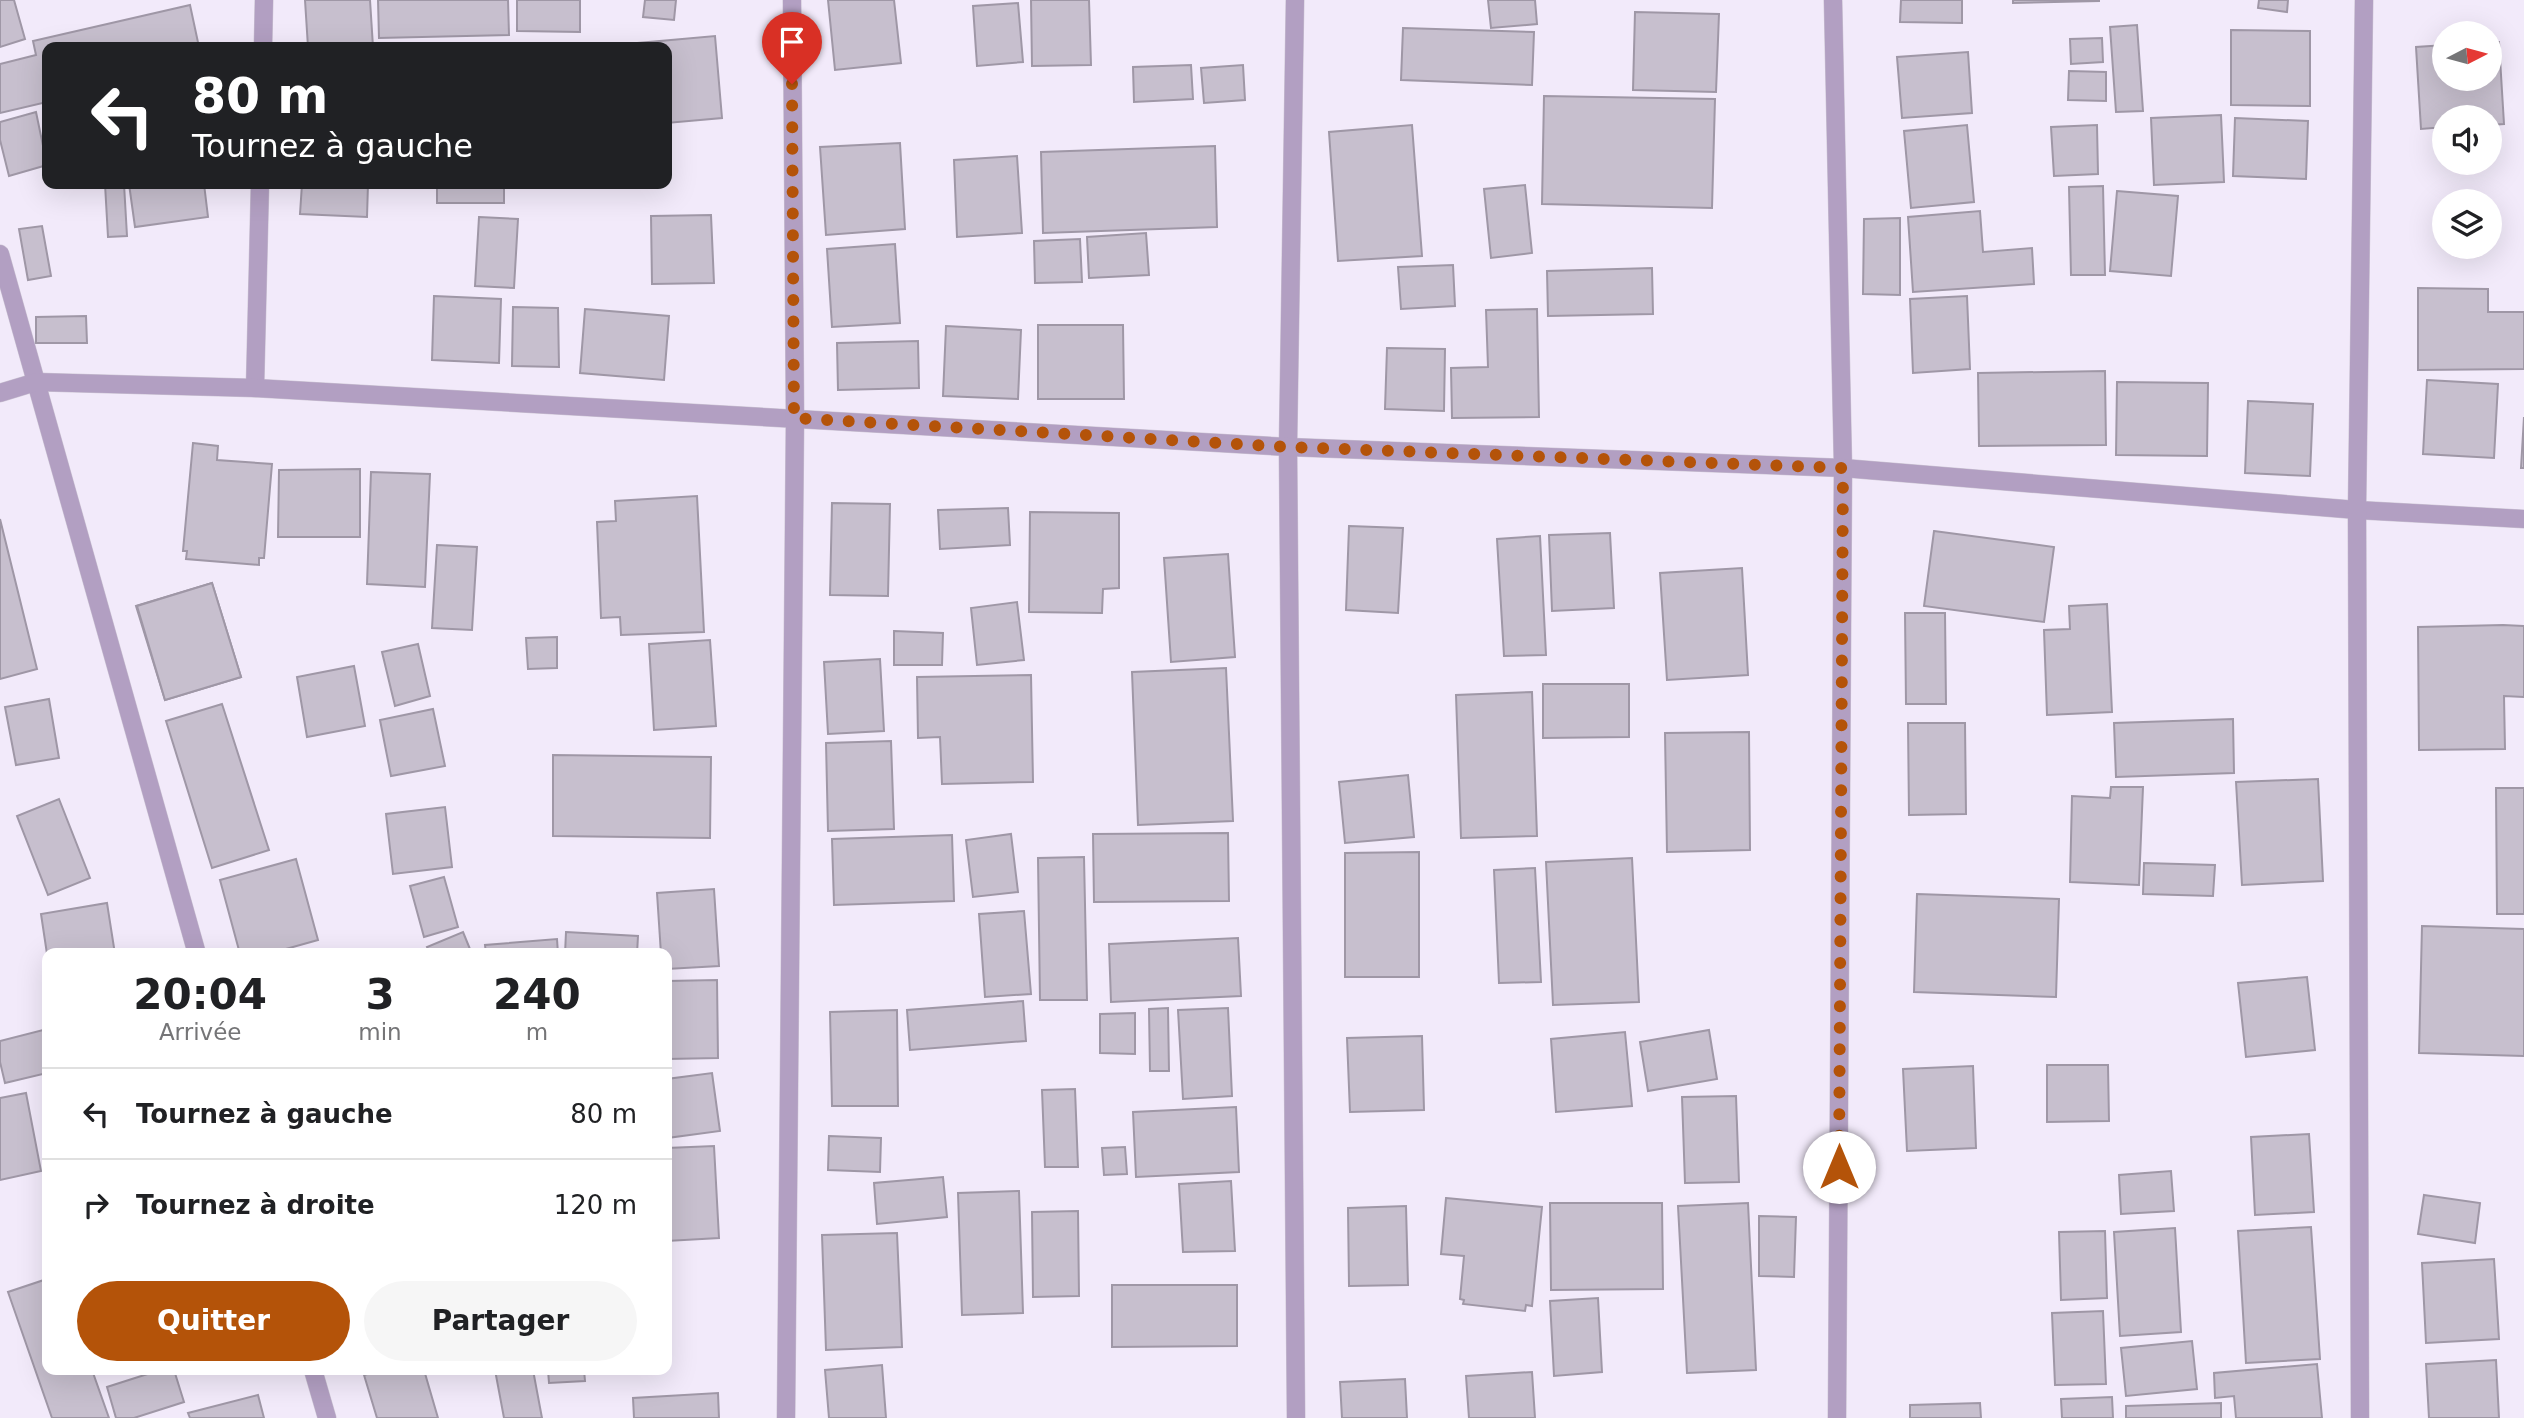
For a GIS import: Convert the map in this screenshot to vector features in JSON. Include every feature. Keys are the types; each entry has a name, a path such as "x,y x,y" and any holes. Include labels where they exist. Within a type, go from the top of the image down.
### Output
{"street":[{"path":"263,42 264,0"},
{"path":"786,1418 794,418 792,0"},
{"path":"1295,0 1289,447 1296,1418"},
{"path":"1833,0 1843,468 1837,1418"},
{"path":"2360,1418 2357,510 2364,0"},
{"path":"255,388 260,189"},
{"path":"0,254 195,948"},
{"path":"0,393 36,382 255,388 1289,447 1843,468 2357,510 2524,519"},
{"path":"314,1375 327,1418"}],"building":[{"path":"0,0 14,0 25,39 0,47"},
{"path":"305,0 370,0 373,42 308,42"},
{"path":"378,0 508,0 509,35 379,38"},
{"path":"517,0 580,0 580,32 517,31"},
{"path":"645,0 676,0 674,20 643,17"},
{"path":"828,0 894,0 901,63 835,70"},
{"path":"1031,0 1089,0 1091,65 1032,66"},
{"path":"1488,0 1535,0 1537,24 1491,28"},
{"path":"1901,0 1962,0 1962,23 1900,22"},
{"path":"2013,0 2099,0 2099,1 2013,3"},
{"path":"2259,0 2288,0 2287,12 2258,8"},
{"path":"1018,3 1023,62 977,66 973,6"},
{"path":"190,5 198,42 42,42 42,103 0,113 0,64 36,55 33,41"},
{"path":"1635,12 1719,14 1716,92 1633,90"},
{"path":"2137,25 2143,111 2116,112 2110,27"},
{"path":"1403,28 1534,32 1532,85 1401,80"},
{"path":"2231,30 2310,31 2310,106 2231,105"},
{"path":"715,36 722,118 672,123 672,42 649,42"},
{"path":"2102,38 2103,62 2071,64 2070,39"},
{"path":"2432,46 2432,91 2502,91 2504,124 2502,105 2432,105 2432,128 2421,129 2416,47"},
{"path":"1968,52 1972,113 1902,118 1897,57"},
{"path":"1191,65 1193,99 1134,102 1133,67"},
{"path":"1243,65 1245,100 1204,103 1201,68"},
{"path":"2069,71 2106,72 2106,101 2068,100"},
{"path":"1544,96 1715,99 1712,208 1542,204"},
{"path":"36,112 42,141 42,166 9,176 0,140 0,122"},
{"path":"2221,115 2224,182 2154,185 2151,118"},
{"path":"2235,118 2308,121 2306,179 2233,176"},
{"path":"1412,125 1422,256 1338,261 1329,132"},
{"path":"1967,125 1974,202 1911,208 1904,131"},
{"path":"2097,125 2098,174 2054,176 2051,127"},
{"path":"900,143 905,229 826,235 820,147"},
{"path":"1215,146 1217,227 1043,233 1041,152"},
{"path":"1017,156 1022,233 957,237 954,160"},
{"path":"1525,185 1532,253 1491,258 1484,189"},
{"path":"2103,186 2105,275 2071,275 2069,187"},
{"path":"105,189 124,189 127,236 108,237"},
{"path":"130,189 205,189 208,217 135,227"},
{"path":"302,189 368,189 367,217 300,214"},
{"path":"437,189 504,189 504,203 437,203"},
{"path":"2117,191 2178,196 2171,276 2110,271"},
{"path":"1980,211 1983,252 2032,248 2034,284 1913,292 1908,217"},
{"path":"711,215 714,283 652,284 651,216"},
{"path":"479,217 518,219 514,288 475,286"},
{"path":"1900,218 1900,295 1863,294 1864,219"},
{"path":"42,226 51,276 28,280 19,229"},
{"path":"1146,233 1149,275 1089,278 1087,237"},
{"path":"1080,239 1082,282 1035,283 1034,241"},
{"path":"895,244 900,323 832,327 827,249"},
{"path":"1453,265 1455,306 1401,309 1398,267"},
{"path":"1652,268 1653,314 1548,316 1547,271"},
{"path":"2418,288 2488,289 2488,312 2524,312 2524,369 2418,370"},
{"path":"434,296 501,299 499,363 432,360"},
{"path":"1967,296 1970,369 1913,373 1910,299"},
{"path":"513,307 558,308 559,367 512,366"},
{"path":"585,309 669,316 664,380 580,373"},
{"path":"1537,309 1539,417 1452,418 1451,368 1488,367 1486,310"},
{"path":"86,316 87,343 36,343 36,317"},
{"path":"1038,325 1123,325 1124,399 1038,399"},
{"path":"946,326 1021,330 1018,399 943,396"},
{"path":"918,341 919,388 838,390 837,343"},
{"path":"1387,348 1445,349 1444,411 1385,409"},
{"path":"2105,371 2106,445 1979,446 1978,373"},
{"path":"2427,380 2498,384 2494,458 2423,454"},
{"path":"2117,382 2208,383 2207,456 2116,455"},
{"path":"2248,401 2313,404 2310,476 2245,473"},
{"path":"2524,417 2524,468 2521,468"},
{"path":"193,443 218,446 217,460 272,464 264,558 259,558 259,565 186,559 187,551 183,551"},
{"path":"360,469 360,537 278,537 279,470"},
{"path":"371,472 430,474 425,587 367,584"},
{"path":"697,496 704,632 621,635 620,617 601,618 597,522 616,521 615,501"},
{"path":"832,503 890,504 888,596 830,595"},
{"path":"1008,508 1010,545 940,549 938,510"},
{"path":"1030,512 1119,513 1119,588 1103,589 1102,613 1029,612"},
{"path":"0,519 37,669 0,679"},
{"path":"1349,526 1403,528 1398,613 1346,610"},
{"path":"1934,531 2054,547 2044,622 1924,606"},
{"path":"1610,533 1614,608 1552,611 1549,535"},
{"path":"1540,536 1546,655 1504,656 1497,539"},
{"path":"437,545 477,547 472,630 432,628"},
{"path":"1228,554 1235,657 1171,662 1164,558"},
{"path":"1742,568 1748,675 1667,680 1660,573"},
{"path":"212,583 241,677 165,700 136,606"},
{"path":"212,583 241,677 165,700 137,606"},
{"path":"1017,602 1024,660 977,665 971,608"},
{"path":"2107,604 2112,712 2047,715 2044,630 2070,629 2069,606"},
{"path":"1905,613 1945,613 1946,704 1906,704"},
{"path":"2524,626 2524,697 2504,696 2505,749 2419,750 2418,627"},
{"path":"894,631 943,633 942,665 894,665"},
{"path":"557,637 557,668 528,669 526,638"},
{"path":"710,640 716,726 654,730 649,644"},
{"path":"418,644 430,696 395,706 382,652"},
{"path":"880,659 884,731 828,734 824,662"},
{"path":"354,666 365,726 307,737 297,677"},
{"path":"1226,668 1233,821 1138,825 1132,672"},
{"path":"1031,675 1033,782 942,784 940,737 918,738 917,677"},
{"path":"1543,684 1629,684 1629,737 1543,738"},
{"path":"1532,692 1537,836 1461,838 1456,695"},
{"path":"49,699 59,758 16,765 5,707"},
{"path":"222,704 269,850 212,868 166,721"},
{"path":"433,709 445,766 391,776 380,720"},
{"path":"2233,719 2234,773 2116,777 2114,723"},
{"path":"1908,723 1965,723 1966,814 1909,815"},
{"path":"1749,732 1750,850 1667,852 1665,733"},
{"path":"891,741 894,829 828,831 826,743"},
{"path":"553,755 711,757 710,838 553,836"},
{"path":"1408,775 1414,837 1345,843 1339,782"},
{"path":"2318,779 2323,881 2242,885 2236,782"},
{"path":"2111,787 2143,787 2139,885 2070,882 2072,796 2110,798"},
{"path":"2496,788 2524,788 2524,914 2497,914"},
{"path":"59,799 90,878 48,895 17,816"},
{"path":"445,807 452,867 393,874 386,814"},
{"path":"1228,833 1229,901 1094,902 1093,834"},
{"path":"1011,834 1018,892 973,897 966,840"},
{"path":"952,835 954,901 834,905 832,839"},
{"path":"1419,852 1419,977 1345,977 1345,853"},
{"path":"1084,857 1087,1000 1040,1000 1038,858"},
{"path":"1632,858 1639,1002 1553,1005 1546,862"},
{"path":"296,859 318,940 289,948 238,948 220,880"},
{"path":"2144,863 2215,865 2213,896 2143,894"},
{"path":"1535,868 1541,982 1499,983 1494,870"},
{"path":"444,877 458,927 424,937 410,886"},
{"path":"714,889 719,966 672,969 672,948 661,948 657,893"},
{"path":"1917,894 2059,899 2056,997 1914,992"},
{"path":"107,903 114,948 46,948 41,914"},
{"path":"1024,911 1031,994 985,997 979,914"},
{"path":"2422,926 2524,929 2524,1056 2419,1053"},
{"path":"463,932 470,948 427,948"},
{"path":"566,932 638,936 637,948 565,948"},
{"path":"1238,938 1241,996 1111,1002 1109,944"},
{"path":"557,939 558,948 485,948 485,945"},
{"path":"2307,977 2315,1050 2246,1057 2238,983"},
{"path":"717,980 718,1058 672,1059 672,981"},
{"path":"1023,1001 1026,1041 910,1050 907,1010"},
{"path":"1168,1008 1169,1071 1150,1071 1149,1009"},
{"path":"1228,1008 1232,1096 1183,1099 1178,1010"},
{"path":"897,1010 898,1106 832,1106 830,1012"},
{"path":"1135,1013 1135,1054 1100,1053 1100,1014"},
{"path":"42,1030 42,1074 5,1083 0,1062 0,1041"},
{"path":"1709,1030 1717,1079 1648,1091 1640,1042"},
{"path":"1625,1032 1632,1106 1556,1112 1551,1039"},
{"path":"1422,1036 1424,1110 1350,1112 1347,1038"},
{"path":"2047,1065 2108,1065 2109,1121 2047,1122"},
{"path":"1973,1066 1976,1148 1907,1151 1903,1069"},
{"path":"712,1073 720,1131 672,1137 672,1078"},
{"path":"1075,1089 1078,1167 1045,1167 1042,1090"},
{"path":"26,1093 41,1171 0,1180 0,1098"},
{"path":"1736,1096 1739,1182 1685,1183 1682,1097"},
{"path":"1236,1107 1239,1172 1136,1177 1133,1112"},
{"path":"2309,1134 2314,1212 2255,1215 2251,1137"},
{"path":"829,1136 881,1138 880,1172 828,1170"},
{"path":"714,1146 719,1238 672,1241 672,1148"},
{"path":"1125,1147 1127,1174 1104,1175 1102,1148"},
{"path":"2171,1171 2174,1211 2121,1214 2119,1175"},
{"path":"943,1177 947,1217 877,1224 874,1183"},
{"path":"1231,1181 1235,1251 1183,1252 1179,1184"},
{"path":"1019,1191 1023,1313 962,1315 958,1193"},
{"path":"2424,1195 2480,1203 2475,1243 2418,1234"},
{"path":"1446,1198 1542,1207 1532,1306 1526,1305 1525,1311 1463,1304 1464,1300 1460,1299 1464,1256 1441,1254"},
{"path":"1550,1203 1662,1203 1663,1289 1551,1290"},
{"path":"1748,1203 1756,1370 1687,1373 1678,1206"},
{"path":"1406,1206 1408,1285 1349,1286 1348,1208"},
{"path":"1078,1211 1079,1296 1033,1297 1032,1212"},
{"path":"1759,1216 1796,1217 1794,1277 1759,1276"},
{"path":"2311,1227 2320,1359 2246,1363 2238,1231"},
{"path":"2175,1228 2181,1332 2120,1336 2114,1232"},
{"path":"2105,1231 2107,1298 2061,1300 2059,1232"},
{"path":"897,1233 902,1347 826,1350 822,1235"},
{"path":"2494,1259 2499,1339 2426,1343 2422,1263"},
{"path":"42,1281 42,1375 94,1375 109,1418 52,1418 8,1292"},
{"path":"1112,1285 1237,1285 1237,1346 1112,1347"},
{"path":"1598,1298 1602,1372 1554,1376 1550,1301"},
{"path":"2103,1311 2106,1384 2055,1385 2052,1313"},
{"path":"2192,1341 2197,1389 2126,1396 2121,1348"},
{"path":"2496,1360 2499,1418 2429,1418 2426,1364"},
{"path":"2317,1364 2322,1418 2236,1418 2234,1396 2215,1398 2214,1373"},
{"path":"882,1365 886,1418 829,1418 825,1370"},
{"path":"1532,1372 1535,1418 1469,1418 1466,1376"},
{"path":"144,1375 176,1375 184,1402 134,1418 116,1418 107,1387"},
{"path":"364,1375 425,1375 438,1418 377,1418"},
{"path":"496,1375 534,1375 542,1418 504,1418"},
{"path":"548,1375 584,1375 585,1381 549,1383"},
{"path":"1405,1379 1407,1418 1342,1418 1340,1382"},
{"path":"718,1393 719,1418 634,1418 633,1398"},
{"path":"258,1395 264,1418 190,1418 188,1413"},
{"path":"2112,1397 2113,1418 2062,1418 2061,1399"},
{"path":"1980,1403 1981,1418 1910,1418 1910,1405"},
{"path":"2221,1403 2221,1418 2126,1418 2126,1406"}],"route":[{"path":"792,84 794,418 1289,447 1843,468 1839,1167"}]}
